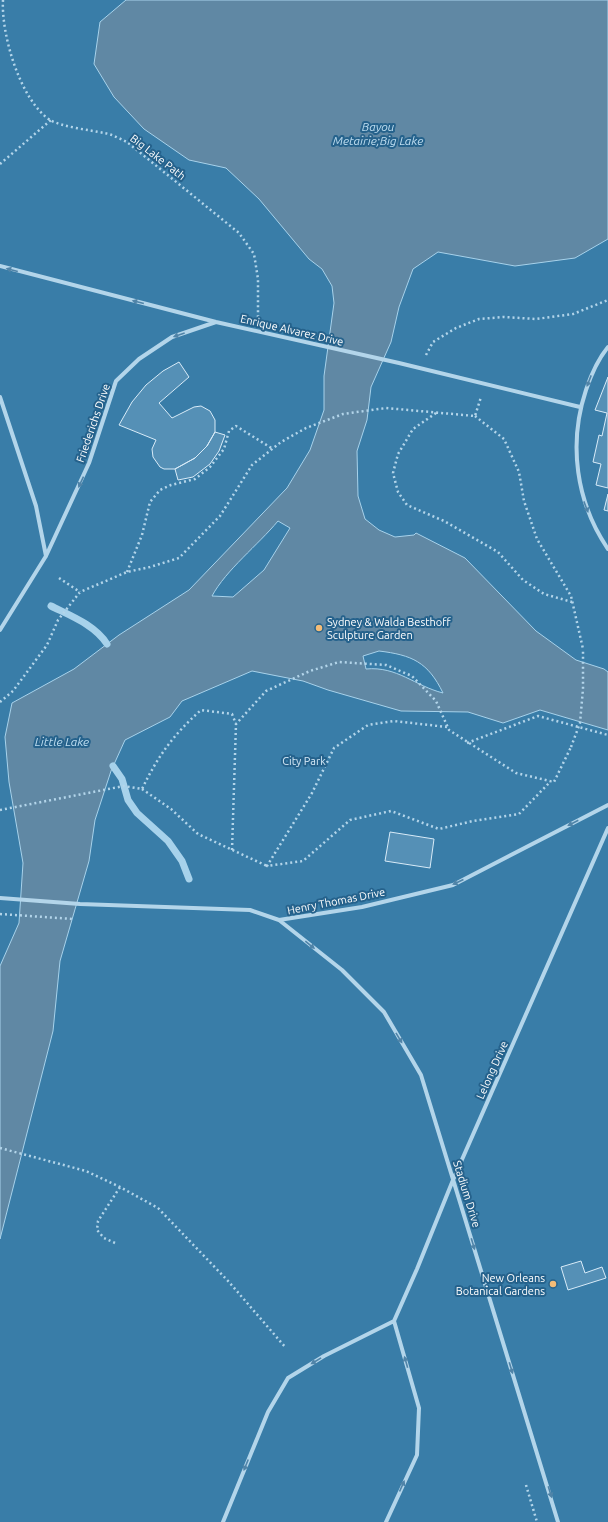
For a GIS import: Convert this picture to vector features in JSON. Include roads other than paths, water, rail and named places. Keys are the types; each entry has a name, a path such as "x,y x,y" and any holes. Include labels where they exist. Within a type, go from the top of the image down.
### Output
{"street":[{"name":"Enrique Alvarez Drive","path":"0,266 216,322 399,363 580,407"},
{"name":"Friederichs Drive","path":"0,630 46,556 89,464 116,381 139,359 172,337 216,322"},
{"path":"608,346 590,377 580,407 576,439 577,472 584,504 598,534 608,549"},
{"path":"0,397 36,506 46,556"},
{"name":"Henry Thomas Drive","path":"2,898 80,904 250,910 280,920 362,907 453,885 608,805"},
{"name":"Lelong Drive","path":"394,1321 453,1180 608,828"},
{"name":"Stadium Drive","path":"280,920 342,970 384,1012 421,1075 558,1522"},
{"path":"223,1522 268,1412 288,1378 324,1356 394,1321 419,1408 417,1455 386,1522"}],"water":[{"name":"Bayou Metairie;Big Lake","path":"126,0 608,0 608,239 575,258 515,266 438,252 413,269 399,307 391,342 371,387 367,420 357,451 358,496 365,519 379,530 395,537 414,535 416,533 465,558 536,631 576,660 604,669 608,672 608,730 540,710 503,723 468,712 401,711 328,690 303,681 252,671 182,701 170,717 125,740 111,771 95,820 89,861 60,961 53,1031 0,1239 0,966 19,923 23,863 9,782 5,737 12,703 74,669 119,635 189,590 287,488 310,450 324,410 324,376 334,303 332,286 322,269 309,259 259,199 226,168 189,160 144,129 114,97 94,64 100,22","holes":["278,521 290,528 264,570 233,597 212,596 225,577","379,651 401,655 418,662 431,674 443,693 433,690 397,673 387,670 366,669 363,656"]}],"waterway":[{"path":"51,606 89,626 96,631 107,644"},
{"path":"113,766 122,779 128,800 137,813 168,841 182,861 189,879"}],"place":[{"name":"Sydney & Walda Besthoff Sculpture Garden","path":"319,628"},
{"name":"New Orleans Botanical Gardens","path":"553,1284"}],"water label":[{"name":"Little Lake","path":"62,741"}],"park label":[{"name":"City Park","path":"304,761"}]}
